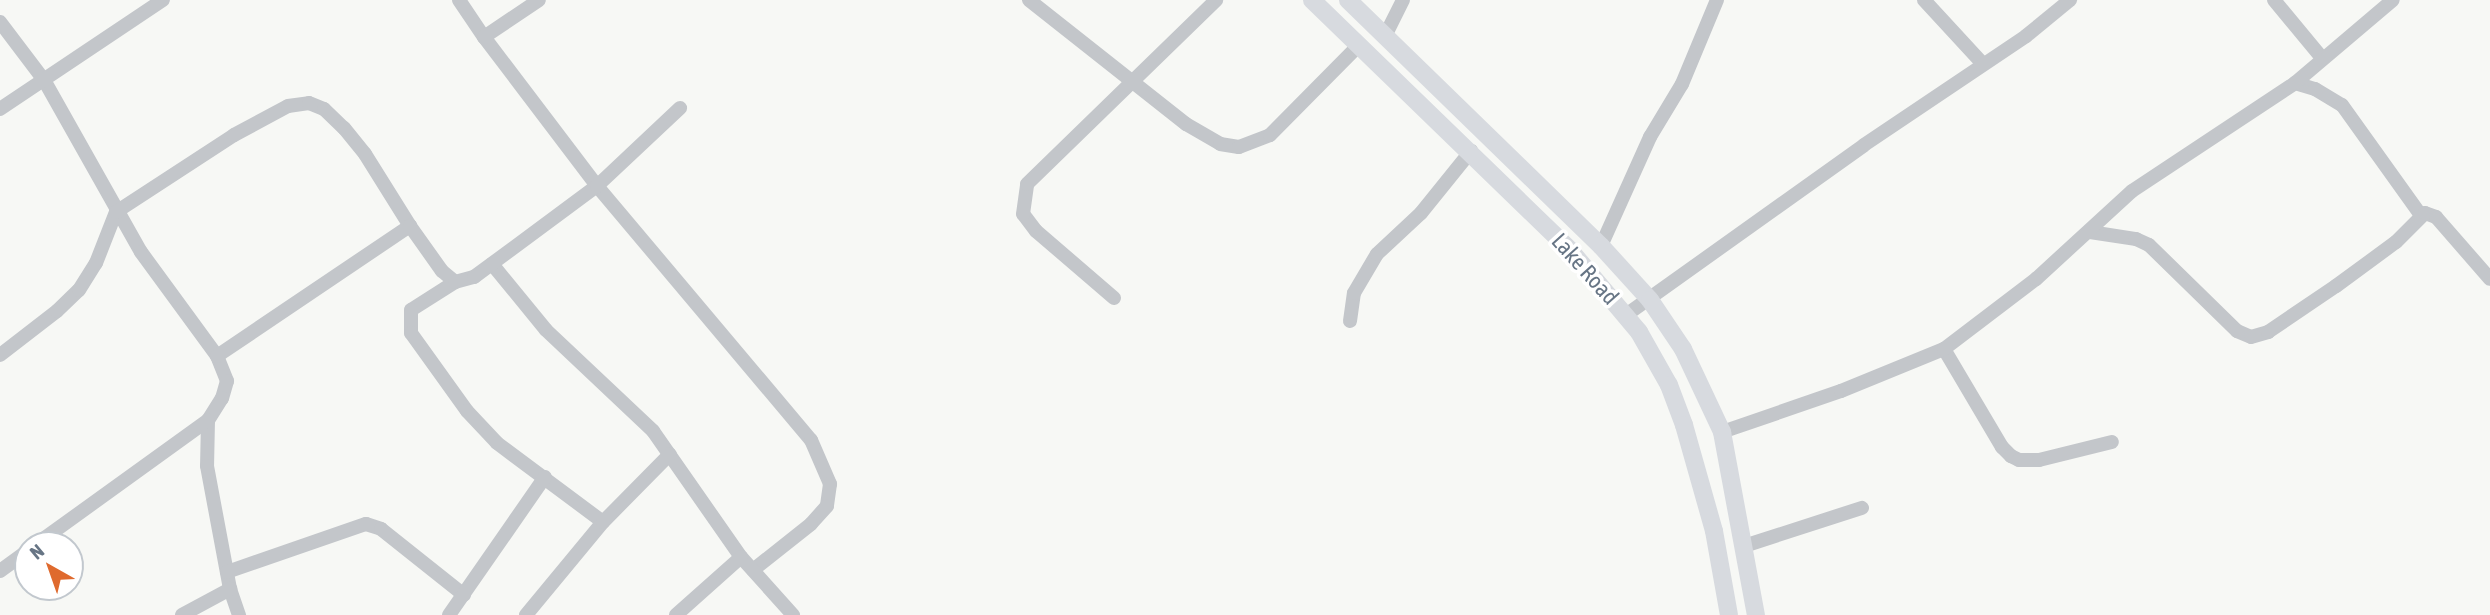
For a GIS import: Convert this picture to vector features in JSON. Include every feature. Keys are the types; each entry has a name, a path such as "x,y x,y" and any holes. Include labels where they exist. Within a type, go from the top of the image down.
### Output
{"main road":[{"name":"Lake Road","path":"1312,0 1471,151 1587,267 1626,315 1669,384 1684,425 1714,531 1729,615"},
{"name":"Lake Road","path":"1348,0 1601,246 1650,300 1683,349 1722,432 1756,615"}],"street":[{"path":"0,109 163,0"},
{"path":"459,0 597,186 811,440 830,484 827,506 811,524 753,570"},
{"path":"484,37 539,0"},
{"path":"1029,0 1132,83 1197,131 1220,144 1239,147 1270,135 1359,45"},
{"path":"1114,298 1036,231 1023,214 1023,198 1027,184 1216,0"},
{"path":"1385,36 1403,0"},
{"path":"1601,246 1650,137 1682,84 1717,0"},
{"path":"1924,0 1983,64"},
{"path":"1626,315 1864,145 2026,36 2070,0"},
{"path":"2274,0 2322,58"},
{"path":"1722,432 1841,391 1944,349 2036,279 2132,191 2295,83 2393,0"},
{"path":"0,23 44,80 116,212 141,252 217,356 227,381 222,398 208,420 55,531"},
{"path":"2295,83 2315,89 2342,105 2420,215"},
{"path":"0,355 57,311 79,290 96,263 116,212 233,135 288,106 309,103 324,109 344,128 365,154 442,271 455,282"},
{"path":"603,522 497,443 459,400 411,333 411,310 455,282 474,277 597,186 680,108"},
{"path":"1350,321 1354,293 1377,254 1421,213 1471,151"},
{"path":"2090,232 2136,239 2149,245 2237,331 2259,336 2396,242 2420,215"},
{"path":"2420,215 2436,216 2490,279"},
{"path":"217,356 410,226"},
{"path":"492,264 546,330 627,404 670,454 741,557 793,615"},
{"path":"1944,349 2002,447 2011,456 2019,460 2039,460 2112,442"},
{"path":"208,420 207,466 230,589 239,615"},
{"path":"526,615 603,522 670,454"},
{"path":"449,615 544,477"},
{"path":"1744,546 1863,508"},
{"path":"227,572 366,524 381,529 464,595"},
{"path":"676,615 741,557"},
{"path":"182,615 230,589"}]}
